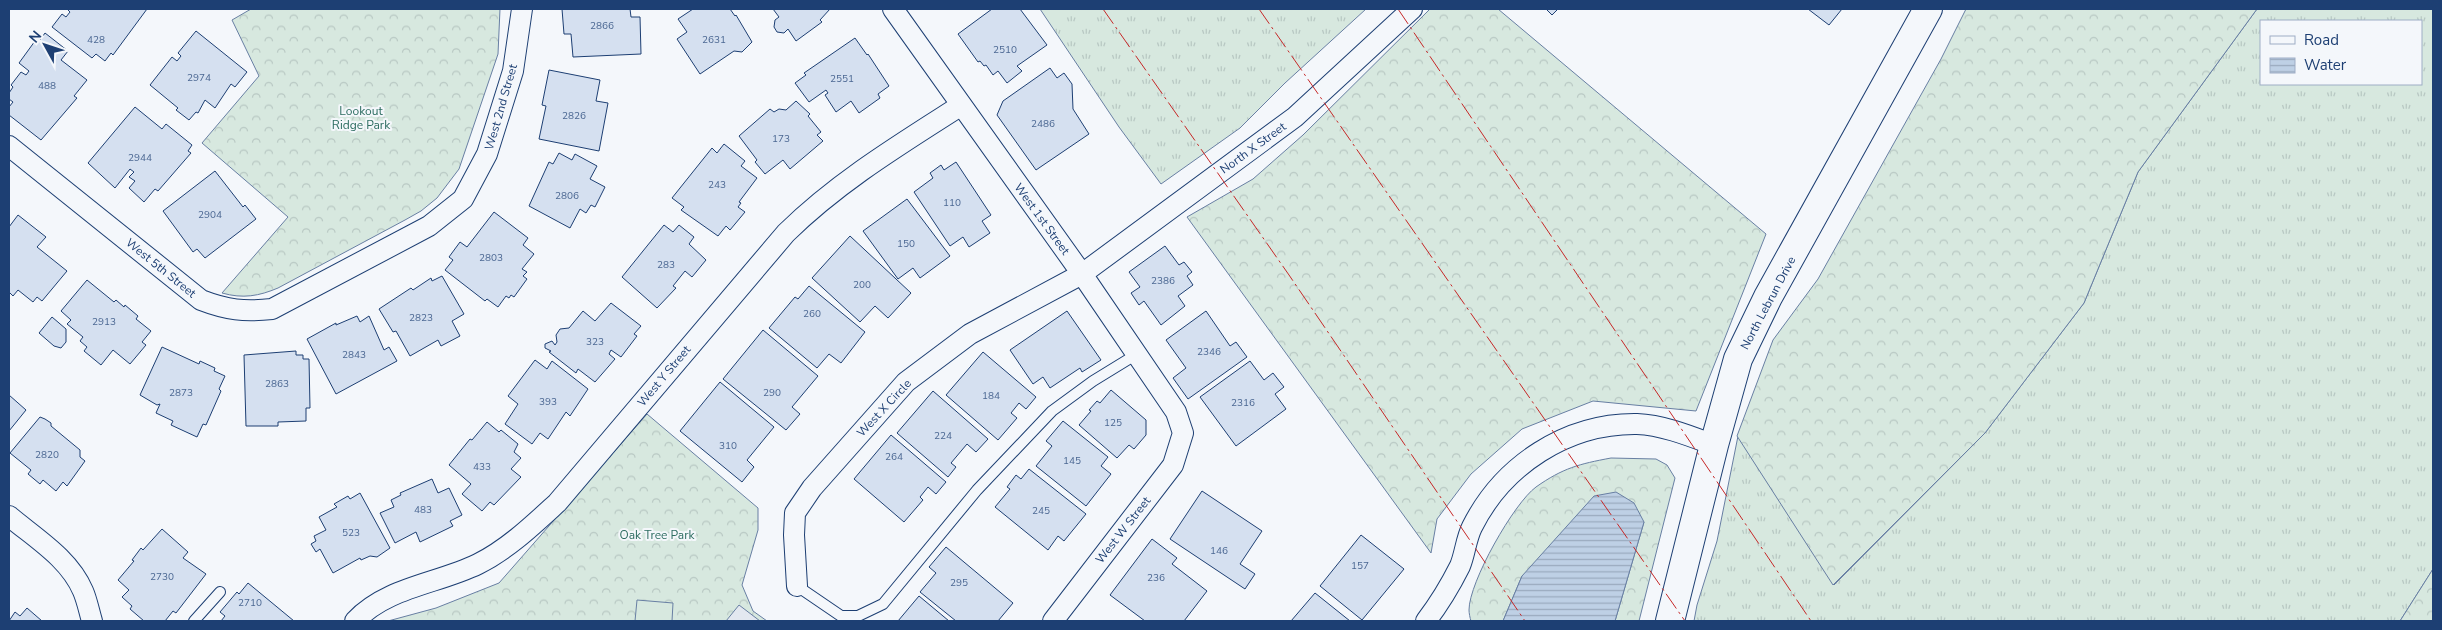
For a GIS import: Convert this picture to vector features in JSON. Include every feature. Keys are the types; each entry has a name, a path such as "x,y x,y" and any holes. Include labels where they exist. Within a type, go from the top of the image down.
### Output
{"street":[{"name":"West 2nd Street","path":"463,199 487,154 513,71 522,9"},
{"name":"West 1st Street","path":"893,9 1137,354 1176,412 1183,433"},
{"name":"North X Street","path":"1082,274 1295,117 1412,9"},
{"name":"North Lebrun Drive","path":"1670,621 1714,445 1738,359 1768,297 1928,9"},
{"name":"West Y Street","path":"355,621 365,610 382,599 478,564 531,527 557,503 786,233 806,213 852,176 960,106"},
{"name":"West 5th Street","path":"9,146 201,300 225,309 251,312 272,309 429,226 463,199"},
{"name":"West X Circle","path":"797,586 794,535 796,513 812,488 906,382 970,334 1082,274"},
{"path":"1426,621 1444,596 1456,573 1472,528 1492,494 1529,458 1566,437 1599,427 1638,424 1680,432 1714,445"},
{"name":"West W Street","path":"1053,621 1173,465 1183,433"},
{"path":"9,516 57,555 68,567 83,591 92,621"}],"lane":[{"path":"797,586 841,616 858,616 883,604 977,490 1052,411 1093,381 1137,354"},
{"path":"194,621 220,592"}],"green space":[{"name":"Lookout Ridge Park","path":"251,9 500,9 498,54 459,169 437,198 421,211 278,288 257,295 244,296 222,293 288,217 202,143 259,76 232,20"},
{"path":"1040,9 1366,9 1285,83 1240,128 1161,184 1119,127"},
{"path":"1430,9 1498,9 1766,234 1696,411 1593,401 1522,429 1471,474 1437,519 1431,553 1187,217 1253,179 1303,135"},
{"path":"1966,9 2257,9 2138,172 2084,303 1985,433 1833,585 1737,436 1773,340 1818,279 1941,59"},
{"path":"2257,9 2433,9 2433,569 2400,621 1694,621 1697,605 1717,541 1738,436 1834,585 1985,433 2084,303 2138,172"},
{"name":"Oak Tree Park","path":"647,414 758,508 758,530 742,585 753,611 767,621 388,621 436,608 499,583"},
{"path":"1611,458 1656,459 1667,465 1675,478 1639,621 1615,621 1644,522 1522,576 1503,621 1471,621 1469,610 1471,597 1484,563 1505,526 1527,496 1536,487 1563,471"},
{"path":"2433,569 2433,621 2400,621"},
{"path":"637,600 673,603 672,621 635,621"}],"shaded area":[{"path":"739,605 760,621 726,621"}],"water":[{"path":"1616,492 1634,503 1644,522 1615,621 1503,621 1522,576 1594,496"}],"building":[{"path":"67,9 147,9 113,55 111,53 105,61 96,54 92,58 52,27 62,14 66,17 70,12"},
{"path":"562,9 630,9 631,17 640,17 641,54 573,57 571,34 564,34"},
{"path":"693,9 730,9 736,15 752,42 742,52 734,51 700,74 677,39 687,32 678,19"},
{"path":"773,9 830,9 820,20 822,22 796,41 788,29 784,33 777,32 774,27 775,20 779,17"},
{"path":"992,9 1020,9 1047,45 1017,66 1022,71 1007,83 998,71 993,75 986,65 984,66 980,61 978,62 958,34"},
{"path":"1546,9 1558,9 1552,15"},
{"path":"1808,9 1842,9 1829,25"},
{"path":"196,31 247,72 235,87 231,84 215,108 205,100 198,113 196,112 189,120 176,110 178,108 150,85 172,57 177,61 181,56 178,53"},
{"path":"45,33 68,51 61,60 87,80 74,96 77,98 41,140 9,115 9,107 13,102 9,99 9,93 13,87 11,85 21,72 26,75 29,71 19,63 35,41 38,43"},
{"path":"855,38 889,86 878,94 880,98 859,113 851,101 836,112 825,95 828,93 826,90 809,102 795,83 806,75 804,73"},
{"path":"1050,68 1057,78 1064,73 1072,84 1073,109 1089,134 1036,170 997,115 1003,101"},
{"path":"549,70 600,80 596,101 608,103 599,151 539,139 546,106 542,105"},
{"path":"796,101 810,114 808,116 821,132 817,135 823,141 790,169 783,160 765,174 739,136 770,109 774,112 779,109 786,110"},
{"path":"135,107 162,129 166,124 192,145 188,151 191,153 158,191 155,189 144,202 129,188 135,181 129,177 134,172 130,169 115,188 88,163"},
{"path":"724,144 745,161 741,166 757,178 739,202 741,203 738,207 745,212 730,230 726,226 718,236 681,210 684,207 672,198 712,148 717,153"},
{"path":"559,153 572,160 575,154 597,166 590,179 605,187 595,207 591,205 586,213 580,209 570,228 529,206 549,162 553,164"},
{"path":"956,162 991,215 982,221 990,233 969,247 963,237 950,246 914,192 933,178 930,173 941,165 944,170"},
{"path":"215,171 243,207 245,205 256,219 205,258 197,249 193,252 163,211"},
{"path":"907,199 950,256 920,278 913,268 898,279 863,231"},
{"path":"494,212 528,238 523,245 534,254 522,269 527,272 523,276 527,279 514,297 511,295 509,298 506,296 498,307 487,299 485,301 445,270 453,260 449,257 460,242 467,247"},
{"path":"18,215 46,237 37,247 67,271 42,301 37,297 33,302 18,290 13,296 9,292 9,227"},
{"path":"664,225 673,232 679,225 694,237 689,244 706,260 692,277 685,271 673,286 676,288 657,308 622,277"},
{"path":"850,236 911,293 888,318 875,306 860,322 812,278"},
{"path":"1165,246 1179,265 1184,262 1192,272 1187,276 1193,285 1178,296 1185,306 1161,325 1144,301 1139,305 1131,293 1140,287 1129,272"},
{"path":"442,276 464,314 452,321 460,336 441,346 438,340 410,356 396,331 393,332 379,309 411,288 413,290 431,278 432,281"},
{"path":"87,280 114,302 116,300 124,307 125,305 138,316 136,319 151,331 142,342 146,345 130,364 113,350 101,365 84,351 87,347 80,341 83,337 67,324 71,320 61,311"},
{"path":"809,286 865,332 841,363 829,354 817,368 769,328 795,297 798,299"},
{"path":"611,303 641,326 634,334 637,336 621,357 611,350 609,354 615,359 595,382 578,369 576,373 549,352 551,351 545,348 545,344 552,341 555,345 557,342 556,335 560,329 569,328 583,311 595,321"},
{"path":"1067,311 1101,360 1082,372 1080,368 1050,388 1043,377 1033,384 1010,350"},
{"path":"1206,311 1230,346 1236,342 1247,357 1188,399 1173,378 1186,368 1166,340"},
{"path":"357,316 360,322 369,316 384,350 389,347 397,361 336,394 307,339 336,323 336,325"},
{"path":"52,317 66,329 66,342 61,348 54,346 39,333"},
{"path":"763,330 818,376 792,407 800,414 786,430 723,379"},
{"path":"162,347 199,364 200,361 215,368 214,371 225,376 219,389 221,391 206,425 203,424 197,437 171,425 173,421 156,413 160,404 157,405 140,395"},
{"path":"296,351 296,355 303,355 303,359 309,359 310,408 306,408 306,421 278,422 278,426 246,426 244,355"},
{"path":"983,352 1036,397 1026,409 1019,403 1011,413 1017,418 998,440 946,395"},
{"path":"535,360 547,369 552,361 588,389 570,416 566,412 548,439 540,433 532,444 505,424 518,404 508,396"},
{"path":"1250,361 1264,380 1273,373 1284,387 1275,394 1286,409 1236,446 1200,397"},
{"path":"720,382 774,427 747,460 754,467 742,482 680,431"},
{"path":"1111,390 1146,420 1146,435 1134,449 1129,445 1117,458 1079,425 1097,401 1100,403"},
{"path":"933,391 988,439 976,452 967,444 951,463 956,467 948,477 897,433"},
{"path":"9,395 26,410 9,431"},
{"path":"40,417 51,423 51,426 80,450 80,457 85,461 67,486 63,482 56,491 43,480 40,484 28,474 31,470 10,453"},
{"path":"1063,421 1108,457 1101,466 1111,474 1086,506 1036,466 1052,446 1046,441"},
{"path":"487,422 499,432 501,430 518,444 514,452 521,458 511,469 521,477 494,505 490,502 482,511 462,494 471,484 449,465"},
{"path":"891,435 946,482 936,494 928,487 920,497 923,500 904,522 854,479"},
{"path":"1029,469 1086,514 1064,541 1058,536 1048,550 995,507 1010,489 1007,487 1016,475 1021,479"},
{"path":"432,479 438,493 449,488 462,515 450,521 453,526 420,542 416,532 395,543 380,513 394,507 391,500 401,495 400,493"},
{"path":"1202,491 1262,531 1240,564 1255,574 1245,589 1170,539"},
{"path":"360,493 390,548 377,557 370,556 361,560 360,558 333,573 320,549 316,552 311,544 316,541 314,536 326,530 319,517 337,507 334,504 348,496 350,499"},
{"path":"162,529 188,552 183,558 206,574 176,613 173,611 165,621 144,621 130,609 132,606 122,597 129,590 118,580 134,561 132,560 141,548 143,550"},
{"path":"1361,535 1404,569 1362,620 1320,586"},
{"path":"1152,539 1177,558 1172,564 1207,591 1184,621 1145,621 1110,595"},
{"path":"946,547 1013,603 998,621 956,621 920,592 936,573 929,567"},
{"path":"248,583 294,621 221,621 225,616 220,612 237,592 239,594"},
{"path":"1315,593 1350,621 1291,621"},
{"path":"919,596 949,621 898,621"},
{"path":"27,608 42,621 9,621 15,612 20,616"}],"power":[{"path":"1103,9 1289,275 1525,621"},
{"path":"1259,9 1685,621"},
{"path":"1398,9 1811,621"}]}
